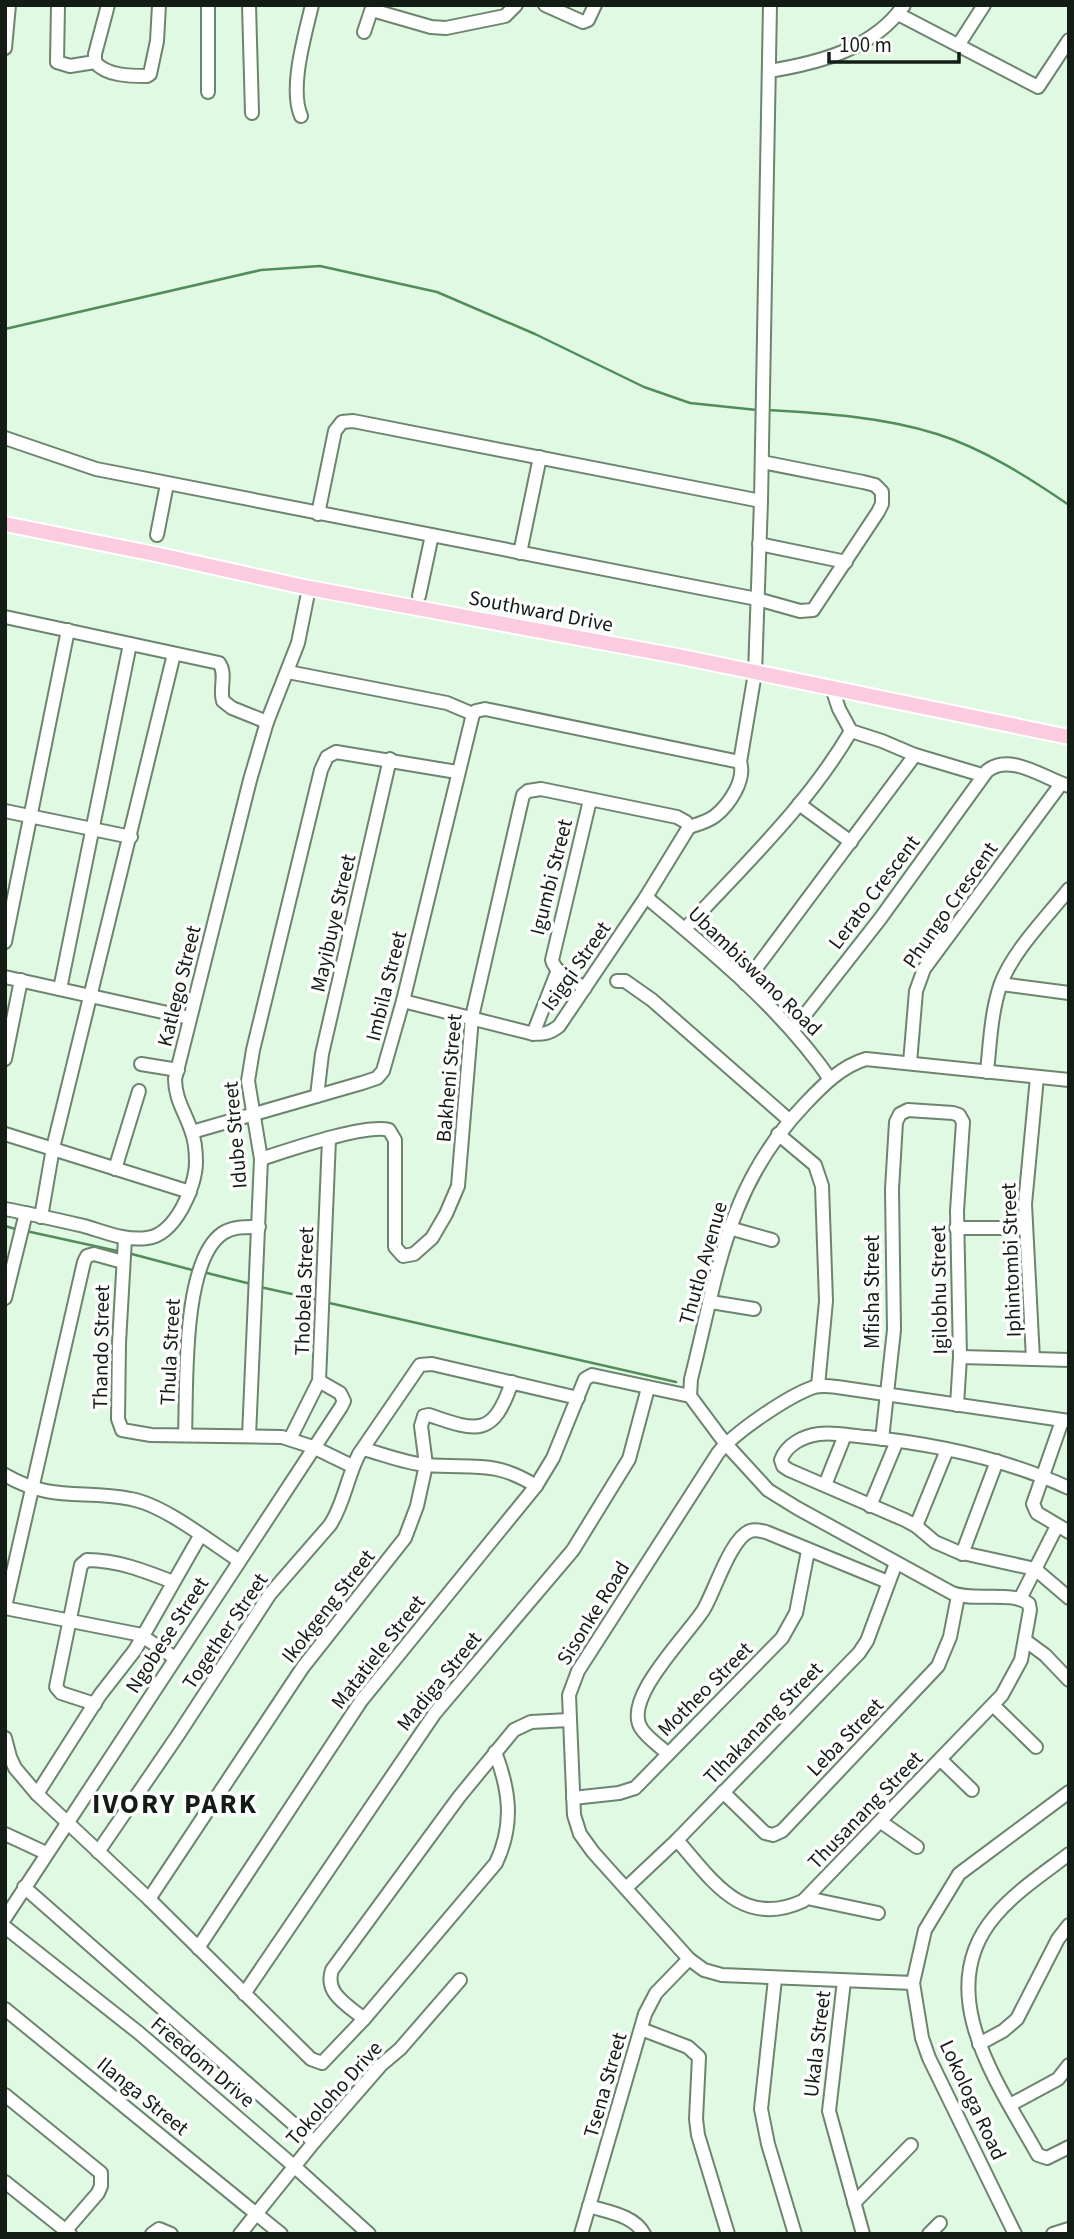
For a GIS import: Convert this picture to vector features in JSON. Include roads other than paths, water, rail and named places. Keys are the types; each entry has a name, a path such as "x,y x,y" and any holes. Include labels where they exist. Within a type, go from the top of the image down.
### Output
{"main road":[{"name":"Southward Drive","path":"5,524 309,588 832,688 1069,737"}],"street":[{"path":"5,48 9,5"},
{"path":"58,5 57,62 60,65 95,62 105,70 147,76 150,74 155,53 159,5"},
{"path":"95,62 108,5"},
{"path":"208,5 208,92"},
{"path":"248,5 252,113"},
{"path":"301,116 298,109 299,70 312,5"},
{"path":"364,32 372,8 431,27 446,28 505,16 516,5"},
{"path":"545,5 581,22 587,20 595,5"},
{"path":"689,827 712,818 723,808 739,784 742,771 740,762 755,673 762,462 770,5"},
{"path":"959,44 984,5"},
{"path":"769,71 809,65 835,55 863,42 901,10 1038,87 1069,40"},
{"path":"318,514 335,431 342,422 362,422 761,501"},
{"path":"5,438 96,470 757,599 800,611 813,610 878,512 882,499 880,489 863,482 762,462"},
{"path":"520,553 540,457"},
{"path":"157,535 167,484"},
{"path":"419,596 432,535"},
{"path":"759,544 846,562"},
{"name":"Katlego Street","path":"5,1209 125,1238 149,1238 158,1235 182,1208 190,1192 196,1164 192,1132 175,1088 178,1070 250,780 267,722 298,643 309,588"},
{"path":"6,619 219,663 223,671 223,701 232,708 267,722"},
{"path":"5,942 68,630"},
{"path":"60,989 130,644"},
{"path":"41,1217 53,1148 174,654"},
{"path":"288,672 446,703 473,714 485,709 740,762"},
{"path":"832,688 851,731 915,755 982,775 991,767 1004,764 1065,785"},
{"name":"Imbila Street","path":"192,1132 362,1083 377,1078 383,1071 473,714"},
{"path":"685,929 799,804 834,761 851,731"},
{"name":"Idube Street","path":"249,1436 261,1159 248,1088 249,1067 321,770 327,757 336,752 390,759"},
{"path":"745,984 915,755"},
{"path":"390,759 457,772"},
{"name":"Mayibuye Street","path":"317,1096 322,1054 390,759"},
{"name":"Lerato Crescent","path":"793,1030 880,919 982,775"},
{"name":"Phungo Crescent","path":"910,1063 916,991 923,969 1065,785"},
{"name":"Bakheni Street","path":"261,1159 376,1128 389,1130 395,1139 395,1247 403,1256 414,1254 438,1229 457,1186 472,1017 523,795 528,791 541,789 677,817 689,827"},
{"name":"Igumbi Street","path":"558,970 553,965 552,954 590,800"},
{"path":"799,804 851,842"},
{"path":"5,811 131,837"},
{"name":"Isigqi Street","path":"403,1000 533,1034 545,1034 559,1026 646,897 689,827"},
{"path":"987,1072 993,1015 1001,984 1012,963 1069,889"},
{"name":"Ubambiswano Road","path":"646,897 685,929 793,1030 830,1079"},
{"path":"533,1034 558,970 585,988"},
{"path":"5,977 190,1018"},
{"path":"5,1059 20,981"},
{"path":"617,981 625,981 652,1000 789,1121"},
{"path":"1001,984 1069,992"},
{"name":"Thutlo Avenue","path":"690,1396 691,1379 729,1228 744,1190 778,1134 830,1079 856,1062 866,1059 1069,1080"},
{"path":"141,1064 178,1070"},
{"name":"Iphintombi Street","path":"1033,1359 1026,1228 1027,1174 1037,1077"},
{"path":"115,1170 139,1091"},
{"name":"Igilobhu Street","path":"892,1189 896,1122 900,1114 908,1110 948,1112 961,1118 963,1128 956,1228 960,1357 957,1405"},
{"path":"5,1134 190,1192"},
{"path":"648,1388 690,1396 755,1478 775,1495 958,1595 1020,1599 1034,1569 1063,1529 1037,1513 1034,1507 1042,1477 1065,1421 886,1393 818,1386 826,1301 822,1186 815,1165 778,1134"},
{"name":"Thobela Street","path":"290,1439 319,1381 329,1139"},
{"name":"Mfisha Street","path":"882,1439 894,1330 892,1189"},
{"path":"6,1295 26,1213"},
{"name":"Thula Street","path":"185,1435 189,1317 197,1278 218,1236 232,1228 259,1227"},
{"path":"729,1228 772,1240"},
{"path":"956,1228 1026,1228"},
{"name":"Thando Street","path":"125,1238 119,1426 125,1432 290,1439 313,1447"},
{"path":"123,1262 94,1254 87,1256 84,1262 5,1608 142,1635 175,1658"},
{"path":"710,1302 754,1309"},
{"path":"960,1357 1069,1360"},
{"name":"Together Street","path":"98,1852 270,1594 330,1525 340,1505 352,1466 420,1365 432,1364 512,1382"},
{"name":"Matatiele Street","path":"198,1948 361,1701 536,1486 553,1458 585,1379 594,1375 648,1388"},
{"name":"Ngobese Street","path":"5,1918 344,1401 340,1393 319,1381"},
{"path":"512,1382 578,1398"},
{"name":"Ikokgeng Street","path":"149,1899 303,1667 405,1538 417,1506 426,1465 421,1426 425,1416 429,1415 461,1427 484,1425 502,1409 512,1382"},
{"name":"Sisonke Road","path":"818,1386 793,1398 725,1443 578,1671 569,1695 574,1815 580,1834 689,1959 704,1970 722,1975 775,1979 913,1983"},
{"name":"Madiga Street","path":"244,1994 435,1713 573,1550 629,1459 648,1388"},
{"path":"825,1485 845,1435"},
{"path":"1069,1488 997,1461 897,1441 845,1435 810,1436 793,1444 782,1457 781,1464 916,1526 935,1542 962,1554 1034,1569 1069,1598"},
{"path":"870,1506 897,1441"},
{"path":"313,1447 352,1466"},
{"path":"363,1448 426,1465 496,1467 519,1475 536,1486"},
{"path":"916,1526 947,1450"},
{"path":"962,1554 997,1461"},
{"path":"5,1475 33,1489 56,1494 134,1499 154,1507 238,1560"},
{"path":"668,1754 640,1728 638,1715 641,1698 660,1667 699,1616 737,1542 748,1532 759,1530 888,1582"},
{"path":"37,1794 94,1704 128,1660 200,1536"},
{"name":"Motheo Street","path":"573,1798 619,1793 635,1788 782,1638 796,1613 808,1551"},
{"path":"94,1704 57,1689 68,1620 81,1565 87,1560 127,1566 173,1582"},
{"name":"Tlhakanang Street","path":"626,1888 677,1840 859,1653 867,1641 896,1563"},
{"name":"Leba Street","path":"723,1792 765,1833 773,1835 782,1830 938,1665 950,1637 958,1595"},
{"name":"Thusanang Street","path":"677,1840 719,1887 740,1904 772,1910 787,1908 807,1898 993,1705 1013,1679 1021,1660 1030,1616 1029,1604 1020,1599"},
{"path":"1026,1641 1069,1679"},
{"path":"993,1705 1036,1747"},
{"path":"364,2019 331,1989 329,1980 332,1970 459,1797 514,1730 523,1724 542,1720 569,1720"},
{"path":"5,1738 15,1768 37,1794 149,1899 311,2059 319,2063 326,2061 364,2019 496,1863 506,1838 509,1811 506,1782 495,1752"},
{"path":"941,1760 972,1790"},
{"name":"Lokologa Road","path":"1015,2234 929,2058 922,2038 913,1983 925,1930 959,1874 1069,1791"},
{"path":"881,1822 917,1847"},
{"path":"5,1833 46,1853"},
{"path":"1069,1854 1002,1908 979,1939 970,1968 967,1993 971,2020 979,2044 1038,2155 1047,2158 1069,2147"},
{"path":"24,1887 314,2142"},
{"path":"807,1898 878,1913"},
{"path":"979,2044 1003,2031 1017,2019 1058,1939 1069,1925"},
{"name":"Freedom Drive","path":"5,1927 129,2025 369,2234"},
{"name":"Tsena Street","path":"581,2234 640,2029 650,2003 656,1993 689,1959"},
{"path":"775,1979 761,2109 768,2144 795,2234"},
{"name":"Tokoloho Drive","path":"240,2234 314,2142 460,1980"},
{"name":"Ukala Street","path":"844,1980 829,2111 863,2234"},
{"name":"Ilanga Street","path":"5,2009 281,2234"},
{"path":"640,2029 688,2047 699,2057 696,2119 698,2135 728,2234"},
{"path":"1010,2105 1058,2079 1069,2065"},
{"path":"5,2095 101,2174 102,2186 68,2232 5,2182"},
{"path":"854,2203 912,2145"},
{"path":"589,2206 629,2219 637,2224 643,2234"},
{"path":"929,2234 940,2223"},
{"path":"152,2234 159,2229 172,2234"},
{"path":"1053,2234 1069,2229"}],"waterway":[{"path":"5,329 261,270 320,266 437,292 535,334 644,387 690,403 757,410"},
{"path":"767,410 874,420 937,434 989,456 1069,505"},
{"path":"5,1226 19,1230"},
{"path":"26,1231 122,1252"},
{"path":"128,1253 196,1271"},
{"path":"203,1272 251,1284"},
{"path":"260,1287 319,1300"},
{"path":"325,1302 676,1382"}],"district":[{"name":"IVORY PARK","path":"175,1804"}]}
